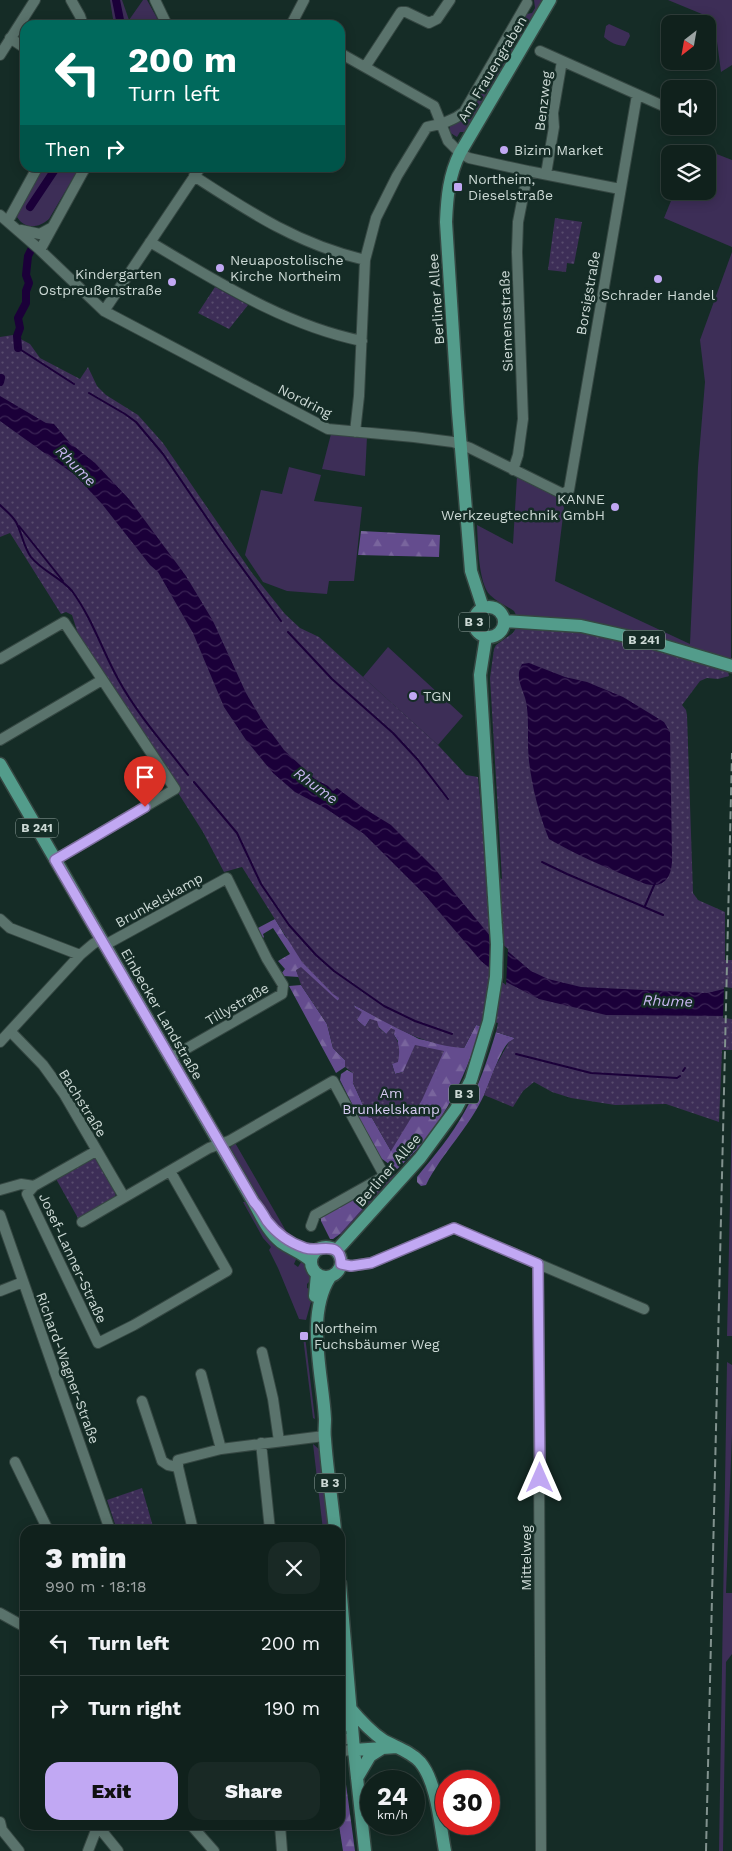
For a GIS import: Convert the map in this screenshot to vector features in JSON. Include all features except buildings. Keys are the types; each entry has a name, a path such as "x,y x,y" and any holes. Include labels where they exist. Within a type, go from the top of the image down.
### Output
{"main road":[{"name":"Am Frauengraben","path":"460,153 550,0"},
{"name":"Berliner Allee","path":"460,153 454,165 449,184 446,222 462,444"},
{"name":"B 3","path":"462,444 471,572 483,608"},
{"name":"B 3","path":"491,607 499,610 504,621 500,633 495,636 486,637 478,632 474,624 476,614 483,608 491,607"},
{"name":"B 241","path":"504,621 554,623 588,627 644,640 732,666"},
{"name":"Berliner Allee","path":"336,1251 420,1158 456,1109 471,1080 490,1021 496,977 497,944 480,675 486,637"},
{"name":"Einbecker Landstraße","path":"0,764 254,1202 272,1228 289,1241 305,1248 314,1256"},
{"path":"327,1247 336,1251 341,1259 337,1272 323,1277 317,1274 312,1268 314,1256 327,1247"},
{"name":"B 3","path":"317,1274 310,1344 318,1420 324,1436"},
{"name":"B 3","path":"330,1276 325,1284 317,1330 319,1376 325,1419 324,1436 334,1525"},
{"path":"345,1646 365,1851"},
{"path":"345,1719 350,1708"},
{"path":"350,1708 382,1744"},
{"path":"354,1744 382,1744 397,1747 415,1758 428,1774 434,1793 445,1851"},
{"path":"357,1778 370,1756 382,1744"}],"street":[{"path":"22,20 35,0"},
{"path":"71,0 81,20"},
{"path":"155,0 165,20"},
{"path":"294,20 304,0"},
{"path":"365,67 401,12 406,12 429,24 437,19 450,0"},
{"path":"355,432 359,396 365,260 376,218 397,176 428,127 457,118 464,112 528,3"},
{"path":"0,55 20,23"},
{"path":"10,38 20,45"},
{"path":"540,52 661,105"},
{"path":"345,56 434,106 448,141 460,153 474,160 620,189"},
{"name":"Benzweg","path":"546,174 554,128 553,113 562,61"},
{"name":"Borsigstraße","path":"563,494 569,490 620,189 638,95"},
{"path":"35,172 8,221 35,234 44,233 51,228"},
{"path":"40,250 83,172"},
{"path":"104,311 197,172 277,228 336,253 365,260"},
{"name":"Siemensstraße","path":"513,470 518,455 523,419 517,252 518,222 528,172"},
{"name":"Nordring","path":"8,221 104,311 328,429 432,439 462,444 563,494"},
{"path":"150,242 240,296 280,314 339,336 362,341"},
{"path":"0,658 64,622 175,789 55,860"},
{"path":"0,740 102,680"},
{"name":"Brunkelskamp","path":"0,1042 80,955 93,944 103,942 226,878"},
{"name":"Tillystraße","path":"170,1058 282,994 283,986 267,959 226,878"},
{"path":"0,919 10,928 80,955"},
{"name":"Bachstraße","path":"10,1031 43,1065 64,1094 124,1197"},
{"path":"82,1222 209,1148 229,1141 333,1081 383,1173 381,1178 315,1215 311,1226"},
{"path":"0,1190 21,1184 34,1186 96,1151"},
{"name":"Josef-Lanner-Straße","path":"34,1186 27,1194 98,1342 134,1325 227,1271 170,1171"},
{"name":"Richard-Wagner-Straße","path":"0,1215 68,1405 108,1525"},
{"path":"341,1264 351,1266 371,1263 454,1228 644,1309"},
{"name":"Mittelweg","path":"538,1264 541,1851"},
{"path":"0,1291 23,1282"},
{"path":"262,1352 273,1400 279,1441"},
{"path":"201,1374 221,1449"},
{"path":"142,1401 162,1461 178,1468"},
{"path":"192,1525 178,1468 178,1460 221,1449 324,1436"},
{"path":"261,1443 269,1525"},
{"path":"15,1462 46,1525"},
{"path":"0,1613 20,1624"},
{"path":"345,1741 354,1744"},
{"path":"345,1748 354,1744"},
{"path":"0,1822 2,1830 19,1851"},
{"path":"88,1851 95,1830"},
{"path":"101,1830 118,1851"},
{"path":"195,1830 214,1851"},
{"path":"280,1830 282,1851"}],"green space":[{"path":"110,0 122,0 129,20 113,20"},
{"path":"143,0 147,0 156,20 129,20"},
{"path":"534,0 544,0 465,132 460,132 457,137 449,132 450,126 463,120 473,109 518,29 517,26 526,14 532,13 535,8"},
{"path":"668,0 732,0 732,65 721,72 716,34 716,15 704,15"},
{"path":"609,24 629,33 630,36 625,46 608,41 604,37 606,26"},
{"path":"716,154 732,160 732,247 664,218 671,200 716,200"},
{"path":"40,172 77,172 49,219 45,222 37,226 28,226 17,217 18,210"},
{"path":"555,218 582,222 574,264 567,263 566,272 548,270"},
{"path":"732,252 731,661 596,623 516,615 514,611 490,595 486,589 479,562 477,525 513,544 517,476 561,497 564,508 555,581 690,644 698,467 705,382 700,340"},
{"path":"215,287 248,305 229,329 198,313"},
{"name":"Am Brunkelskamp","path":"13,335 30,344 40,358 80,379 88,367 97,386 106,395 138,415 163,443 252,573 285,614 300,628 319,637 438,745 466,775 478,777 487,873 502,879 490,678 496,645 513,633 516,628 529,627 600,634 728,671 729,676 718,679 707,678 700,681 682,705 687,715 693,893 698,900 725,912 725,960 732,960 732,1050 722,1050 719,1122 666,1104 615,1105 571,1098 552,1092 534,1082 523,1091 513,1107 484,1095 495,1067 509,1042 515,1038 496,1032 498,1023 483,1019 481,1026 476,1025 464,1048 420,1039 354,1005 354,1007 362,1012 357,1020 365,1027 370,1019 377,1021 379,1028 386,1034 391,1028 395,1030 394,1035 399,1051 398,1062 392,1064 395,1074 403,1072 415,1045 444,1051 422,1100 391,1151 372,1118 369,1118 353,1083 353,1073 345,1067 345,1060 333,1048 327,1024 301,985 296,970 301,967 338,1001 339,998 302,962 242,867 224,872 203,832 79,637 72,615 66,612 61,614 10,533 0,537 0,337"},
{"path":"331,434 367,437 365,476 322,469"},
{"path":"289,467 321,475 314,501 362,507 354,581 329,581 327,594 287,591 263,582 245,555 261,490 282,494"},
{"path":"361,531 440,535 439,557 358,555"},
{"name":"TGN","path":"388,647 463,716 438,745 363,677"},
{"path":"275,919 285,936 340,998 338,1001 296,970 299,977 283,976 281,974 285,969 278,961 290,954 273,928 263,934 264,937 262,939 256,929"},
{"path":"301,985 327,1024 333,1048 345,1060 345,1067 336,1073 289,986"},
{"path":"354,1005 419,1039 464,1048 476,1025 481,1026 467,1066 448,1105 425,1140 395,1171 378,1156 340,1080 341,1074 347,1070 353,1073 353,1083 369,1118 372,1118 391,1151 403,1072 395,1074 392,1064 398,1041 394,1035 386,1034 370,1019 365,1027 357,1020"},
{"path":"496,1032 515,1038 509,1042 502,1052 478,1107 432,1173 426,1185 421,1186 417,1182 417,1177 449,1137 470,1102 483,1072"},
{"path":"732,1111 732,1336 727,1336"},
{"path":"234,1141 286,1231 303,1244 279,1226 260,1202 230,1149"},
{"path":"92,1157 99,1159 116,1190 115,1198 79,1220 55,1177"},
{"path":"400,1172 342,1236 340,1234 380,1188 377,1183"},
{"path":"377,1183 381,1188 340,1234 330,1239 321,1221 321,1217"},
{"path":"243,1202 298,1255 294,1264 298,1267 303,1259 313,1275 315,1284 309,1282 307,1284 307,1288 314,1291 306,1320 299,1319 269,1250 271,1247 263,1238"},
{"path":"305,1336 315,1419 313,1418 303,1337"},
{"path":"727,1362 732,1365 732,1433 726,1593 732,1593 732,1654 726,1662 723,1851 719,1851"},
{"path":"313,1444 320,1450 329,1525 322,1525"},
{"path":"142,1488 153,1525 115,1525 107,1500"},
{"path":"345,1777 355,1851 343,1851 340,1830 345,1830"}],"water":[{"name":"Rhume","path":"0,396 46,423 54,424 70,443 95,463 129,499 186,576 213,621 246,693 262,720 284,750 315,779 333,791 337,788 391,825 434,868 491,937 531,971 548,979 581,987 707,993 724,989 732,990 732,1016 606,1015 539,999 506,982 481,961 424,894 364,834 325,808 295,792 273,773 246,740 224,707 193,633 158,572 150,565 102,504 75,475 0,421"},
{"path":"529,663 565,677 587,682 623,697 664,722 670,732 672,859 669,876 664,882 648,885 589,860 549,839 539,811 532,781 528,755 527,708 519,680 522,664"}],"pier":[{"path":"492,935 508,949 506,985 489,972"},
{"path":"724,987 732,988 732,1019 723,1018"}],"waterway":[{"path":"116,0 120,20"},
{"path":"30,207 53,172"},
{"path":"18,348 17,336 20,328 18,318 26,303 26,291 29,283 26,275 28,256 31,250"},
{"path":"18,348 74,384"},
{"path":"0,382 1,378"},
{"path":"89,393 136,422 163,454 224,543 281,621"},
{"path":"0,505 16,522 26,548 35,562 62,582 79,601 125,692 151,729 188,775"},
{"path":"19,526 63,581"},
{"path":"288,632 332,679 393,733 418,760 448,799"},
{"path":"194,782 237,833 261,884 289,925 316,955 334,971 384,1006 415,1021 452,1034"},
{"path":"542,862 663,915"},
{"path":"645,906 655,883"},
{"path":"516,1054 591,1073 677,1078 680,1076"}],"railway":[{"path":"706,1851 732,753"}],"place":[{"name":"Bizim Market","path":"504,150"},
{"name":"Northeim, Dieselstraße","path":"458,187"},
{"name":"Neuapostolische Kirche Northeim","path":"220,268"},
{"name":"Schrader Handel","path":"658,279"},
{"name":"Kindergarten Ostpreußenstraße","path":"172,282"},
{"name":"KANNE Werkzeugtechnik GmbH","path":"615,507"},
{"name":"TGN","path":"413,696"},
{"name":"Northeim Fuchsbäumer Weg","path":"304,1336"}],"route":[{"path":"145,807 55,860 254,1202 272,1228 289,1241 310,1250 332,1248 339,1255 341,1264 351,1266 371,1263 454,1228 538,1264 540,1478"}]}
